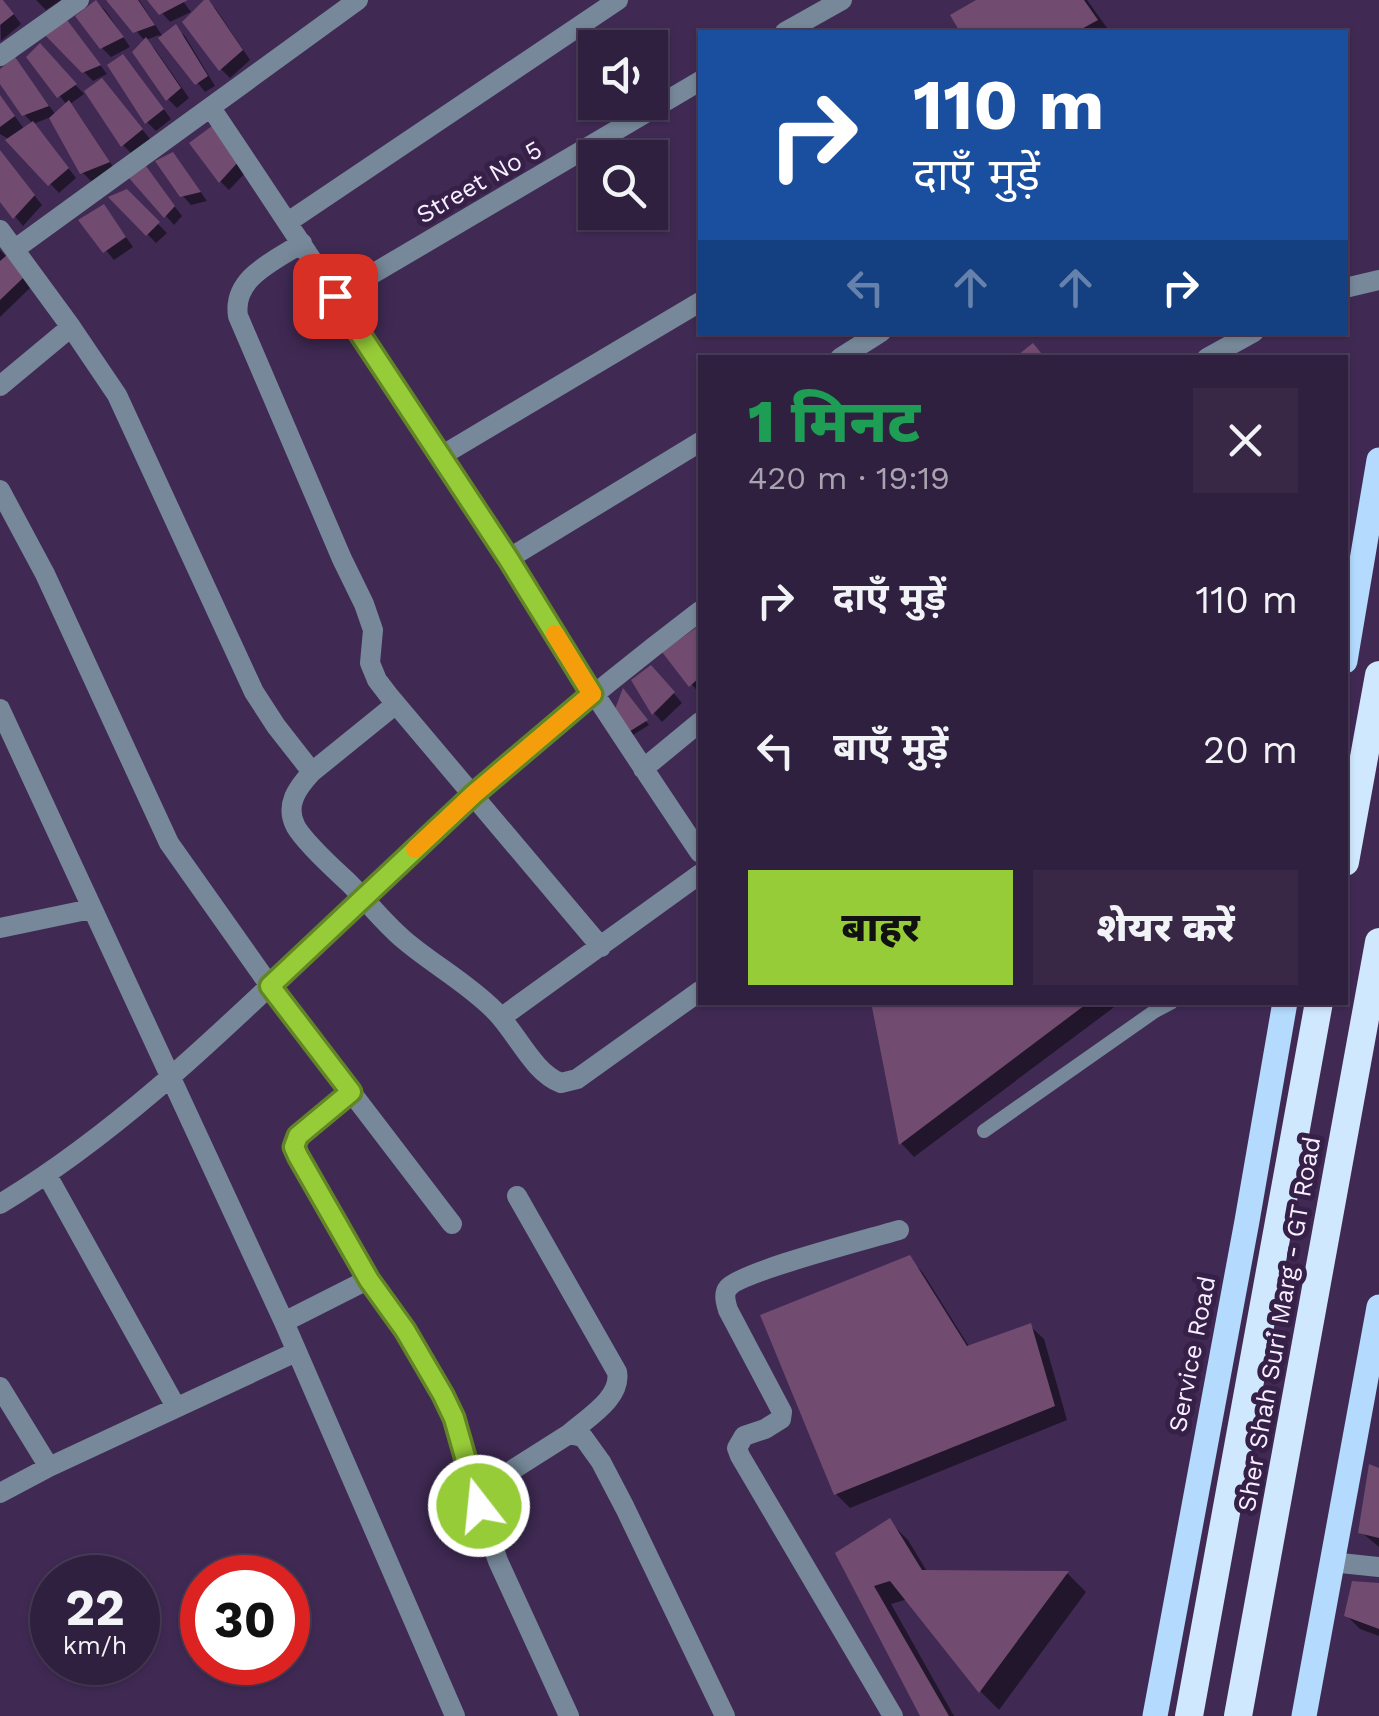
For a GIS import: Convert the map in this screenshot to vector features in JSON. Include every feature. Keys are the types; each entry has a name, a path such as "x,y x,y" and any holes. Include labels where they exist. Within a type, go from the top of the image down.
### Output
{"highway":[{"path":"1348,846 1379,675"},
{"name":"Sher Shah Suri Marg - GT Road","path":"1238,1716 1379,942"},
{"name":"Sher Shah Suri Marg - GT Road","path":"1189,1716 1318,1005"}],"main road":[{"path":"1349,616 1379,460"},
{"name":"Service Road","path":"1155,1716 1284,1005"},
{"path":"1304,1716 1379,1307"}],"street":[{"path":"0,56 79,0"},
{"path":"15,249 358,0"},
{"path":"288,222 618,0"},
{"path":"789,30 842,0"},
{"name":"Street No 5","path":"335,296 698,82"},
{"path":"212,108 508,558 592,694 698,850"},
{"path":"0,230 117,396 254,692 312,772"},
{"path":"302,243 247,281 236,304 238,316 364,604 373,630 370,663 377,680 601,947"},
{"path":"1348,287 1379,280"},
{"path":"440,456 698,303"},
{"path":"0,386 72,327"},
{"path":"845,355 876,335"},
{"path":"1210,355 1230,338"},
{"path":"508,558 698,443"},
{"path":"0,490 45,574 169,842 270,986 452,1224"},
{"path":"0,1204 94,1140 270,986 474,794 592,694 698,612"},
{"path":"396,704 312,772 301,784 291,808 295,826 398,936 474,990 502,1017 545,1074 567,1084 698,991"},
{"path":"0,708 284,1322 456,1716"},
{"path":"643,769 698,724"},
{"path":"502,1017 698,875"},
{"path":"0,928 91,909"},
{"path":"351,1092 298,1136 294,1147 369,1280 405,1330 443,1395 454,1418 498,1561 569,1716"},
{"path":"47,1175 176,1406"},
{"path":"476,1494 569,1434 618,1386 617,1372 518,1196"},
{"path":"894,1716 740,1456 737,1448 744,1436 775,1424 782,1412 725,1298 728,1288 752,1274 899,1230"},
{"path":"284,1322 369,1280"},
{"path":"0,1493 296,1352"},
{"path":"0,1387 49,1467"},
{"path":"569,1434 584,1437 601,1462 726,1716"},
{"path":"1331,1562 1379,1567"}],"lane":[{"path":"984,1131 1167,1005"}],"building":[{"path":"0,0 14,14 0,25"},
{"path":"96,0 124,37 100,49 75,16"},
{"path":"106,0 138,0 155,25 133,33"},
{"path":"147,0 188,0 159,15"},
{"path":"204,0 209,0 243,50 219,71 182,22"},
{"path":"976,0 1084,0 1098,20 1080,30 959,30 950,15"},
{"path":"67,20 101,65 82,73 44,34"},
{"path":"176,24 208,76 195,85 158,38"},
{"path":"146,37 181,88 166,101 132,52"},
{"path":"40,43 77,84 57,98 26,57"},
{"path":"123,54 164,109 145,124 107,65"},
{"path":"15,57 49,106 22,116 0,84 0,69"},
{"path":"102,78 143,129 121,147 84,91"},
{"path":"0,95 15,116 0,127"},
{"path":"69,100 110,162 80,174 49,118"},
{"path":"33,121 69,168 48,186 5,140"},
{"path":"212,126 239,161 219,183 189,143"},
{"path":"0,150 35,195 13,219 0,202"},
{"path":"173,152 201,192 180,197 155,161"},
{"path":"146,166 175,206 164,218 129,178"},
{"path":"127,189 160,222 146,236 108,197"},
{"path":"104,204 126,237 103,253 78,220"},
{"path":"7,255 23,278 0,300 0,261"},
{"path":"1033,343 1043,355 1018,355"},
{"path":"697,627 698,679 689,687 662,652"},
{"path":"651,665 675,692 652,715 631,680"},
{"path":"623,688 648,720 627,733 615,709"},
{"path":"872,1005 1085,1005 899,1145"},
{"path":"910,1255 967,1346 1031,1323 1055,1406 834,1495 760,1315"},
{"path":"1369,1464 1379,1468 1379,1538 1358,1533"},
{"path":"890,1518 922,1570 1069,1571 979,1693 890,1581 874,1586 949,1716 920,1716 835,1553"},
{"path":"1352,1581 1379,1583 1379,1629 1344,1616"}],"slow traffic":[{"path":"415,849 592,694 555,634"}],"route":[{"path":"335,296 508,558 592,694 474,794 270,986 351,1092 298,1136 294,1147 369,1280 405,1330 443,1395 454,1418 479,1506"}]}
